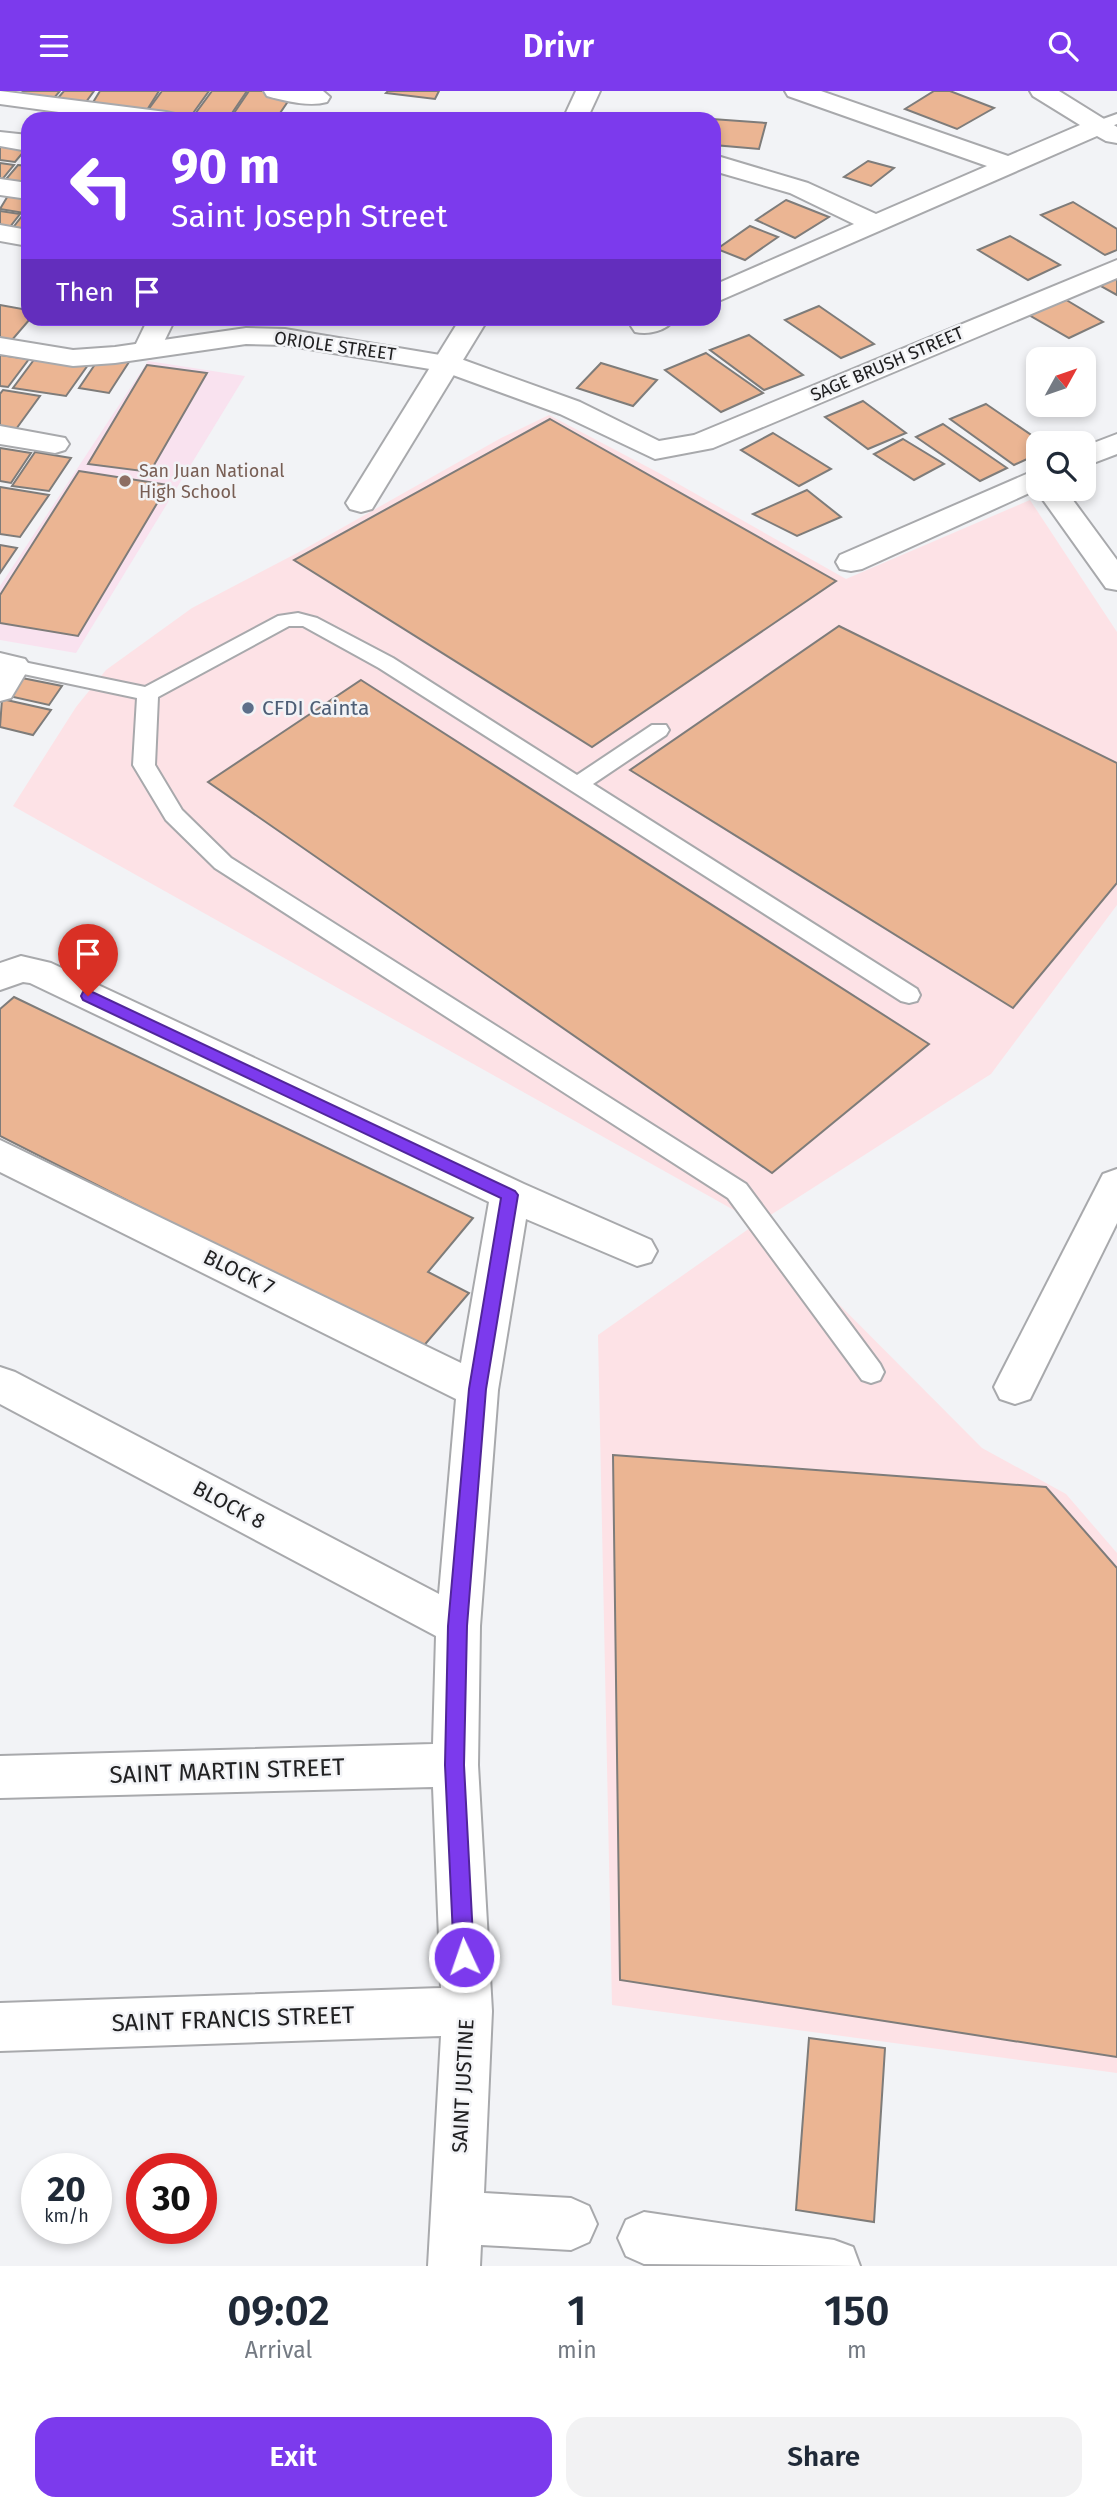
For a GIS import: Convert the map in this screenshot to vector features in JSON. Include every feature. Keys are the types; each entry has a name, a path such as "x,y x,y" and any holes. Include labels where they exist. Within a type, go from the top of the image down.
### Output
{"street":[{"path":"276,91 321,94"},
{"path":"578,112 588,91"},
{"path":"797,91 1008,165"},
{"path":"1042,91 1111,127"},
{"path":"304,112 321,94"},
{"path":"0,97 113,112"},
{"path":"721,292 1008,165 1111,127"},
{"path":"0,139 21,142"},
{"path":"721,165 799,187 876,224"},
{"path":"0,187 21,190"},
{"path":"0,233 21,237"},
{"name":"SAGE BRUSH STREET","path":"655,450 703,442 1117,268"},
{"path":"721,272 744,282"},
{"path":"147,350 158,326"},
{"path":"361,503 470,326"},
{"name":"ORIOLE STREET","path":"0,346 73,358 246,336 285,337 448,364 570,408 655,450"},
{"path":"0,435 55,444"},
{"path":"1096,452 1117,443"},
{"path":"851,562 1026,483"},
{"path":"1059,501 1117,581"},
{"path":"0,977 20,969 38,972 510,1195 637,1251"},
{"name":"BLOCK 7","path":"0,1155 477,1389"},
{"path":"1015,1387 1117,1184"},
{"name":"SAINT JUSTINE","path":"455,2242 467,2011 455,1765 458,1626 477,1389 510,1195"},
{"name":"BLOCK 8","path":"0,1384 458,1626"},
{"name":"SAINT MARTIN STREET","path":"0,1777 455,1765"},
{"name":"SAINT FRANCIS STREET","path":"0,2027 467,2011"},
{"path":"455,2242 571,2224"},
{"path":"644,2238 834,2266"}],"lane":[{"path":"5,673 148,694 285,620 310,622 386,663 909,995"},
{"path":"148,694 144,765 174,815 223,863 737,1191 871,1373"},
{"path":"577,785 659,730"}],"shaded area":[{"name":"San Juan National High School","path":"148,361 245,376 76,653 0,640 0,586"},
{"path":"549,415 659,473 846,579 1031,501 1117,632 1117,905 991,1074 758,1223 982,1448 1066,1494 1117,1553 1117,2073 612,2005 598,1335 757,1223 13,806 76,707 106,670 192,608 301,551 501,438"}],"building":[{"path":"23,91 60,91 54,98 21,94"},
{"path":"64,91 94,91 86,102 58,98"},
{"path":"100,91 159,91 147,110 92,104"},
{"path":"162,91 209,91 194,112 148,110"},
{"path":"212,91 247,91 233,112 196,112"},
{"path":"249,91 293,94 281,112 235,112"},
{"path":"439,91 435,99 386,93"},
{"path":"934,91 950,91 994,108 957,129 905,109"},
{"path":"721,120 766,123 759,149 721,146"},
{"path":"0,145 21,148 21,155 15,162 0,160"},
{"path":"868,161 894,168 871,186 844,177"},
{"path":"0,163 14,165 0,182"},
{"path":"18,165 21,165 21,188 1,185"},
{"path":"9,194 21,196 21,212 0,209"},
{"path":"786,200 829,217 795,238 756,220"},
{"path":"1073,202 1117,229 1117,250 1105,255 1041,215"},
{"path":"0,211 20,214 6,232 0,231"},
{"path":"21,217 21,236 8,234"},
{"path":"750,226 778,237 745,260 721,251 721,246"},
{"path":"1010,236 1060,265 1028,280 978,250"},
{"path":"1117,276 1117,295 1099,285"},
{"path":"1063,298 1103,322 1069,338 1029,315"},
{"path":"0,305 21,309 21,326 24,326 12,340 0,338"},
{"path":"819,306 874,344 841,358 785,320"},
{"path":"749,335 803,375 764,390 710,350"},
{"path":"706,353 763,393 721,412 665,370"},
{"path":"0,355 29,359 8,387 0,386"},
{"path":"36,357 88,365 66,396 13,388"},
{"path":"100,357 129,362 109,393 79,388"},
{"path":"601,363 657,380 633,406 577,388"},
{"path":"147,365 207,373 150,472 88,464"},
{"path":"3,390 40,396 11,436 0,435 0,394"},
{"path":"863,401 906,433 868,449 825,417"},
{"path":"986,404 1026,431 1026,460 1014,465 950,419"},
{"path":"550,419 836,581 592,747 294,560"},
{"path":"943,424 1007,468 980,481 916,437"},
{"path":"773,433 831,469 799,486 741,450"},
{"path":"903,439 944,464 914,480 874,454"},
{"path":"0,448 31,453 11,483 0,481"},
{"path":"35,452 71,458 49,491 12,486"},
{"path":"79,471 168,485 78,636 0,623 0,595"},
{"path":"0,487 49,495 20,537 0,534"},
{"path":"807,490 841,517 797,536 753,514"},
{"path":"0,545 17,548 0,573"},
{"path":"839,626 1117,763 1117,883 1013,1008 630,770"},
{"path":"12,676 62,686 49,705 0,694"},
{"path":"361,680 929,1044 772,1173 208,782"},
{"path":"2,699 51,710 33,735 0,727"},
{"path":"14,997 473,1218 428,1272 469,1293 421,1349 0,1136 0,1009"},
{"path":"613,1455 1046,1487 1117,1568 1117,2057 620,1980"},
{"path":"809,2038 885,2048 874,2222 796,2210"}],"place":[{"name":"San Juan National High School","path":"125,481"},
{"name":"CFDI Cainta","path":"248,708"}],"route":[{"path":"88,996 510,1195 477,1389 458,1626 455,1765 464,1957"}]}
